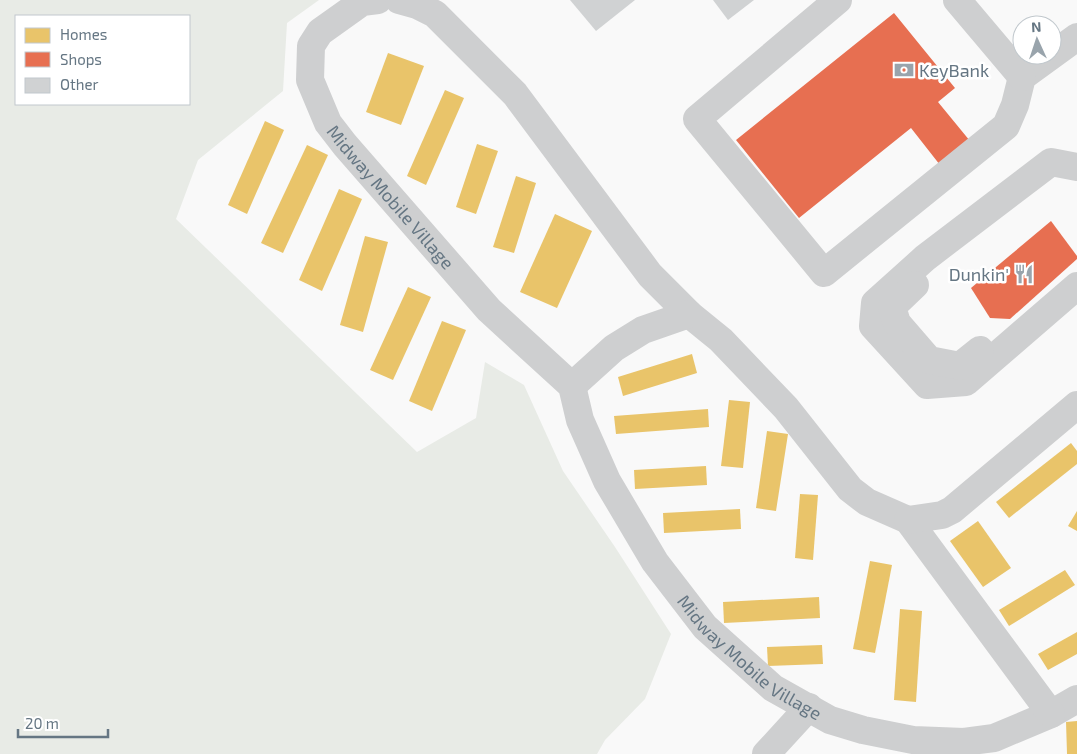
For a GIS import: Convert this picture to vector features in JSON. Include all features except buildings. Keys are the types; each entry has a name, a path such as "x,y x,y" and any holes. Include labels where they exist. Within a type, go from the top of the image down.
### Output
{"street":[{"name":"Midway Mobile Village","path":"378,0 362,2 320,32 311,46 310,80 328,123 489,310 572,386 580,420 607,481 655,562 705,627 774,688 830,720 863,730 913,740 964,742 994,738 1051,714 1077,698"},
{"path":"399,0 417,4 435,14 515,94 650,275 690,314 721,340 786,408 850,489 867,502 908,520 1051,714"},
{"path":"838,0 697,119 824,273 1006,126 1015,104 1022,77 1077,37"},
{"path":"957,0 1022,77"},
{"path":"1072,290 966,382 927,385 874,326 875,303 925,258 1051,162 1077,167"},
{"path":"572,386 614,348 636,334 690,314"},
{"path":"908,520 942,515 952,510 1077,405"},
{"path":"766,754 808,707"}],"shaded area":[{"path":"0,0 319,0 287,23 283,91 198,160 176,219 417,452 476,418 485,362 524,385 563,471 671,634 645,699 605,740 597,754 0,754"}],"place":[{"name":"KeyBank","path":"904,70"},
{"name":"Dunkin'","path":"1024,274"}]}
